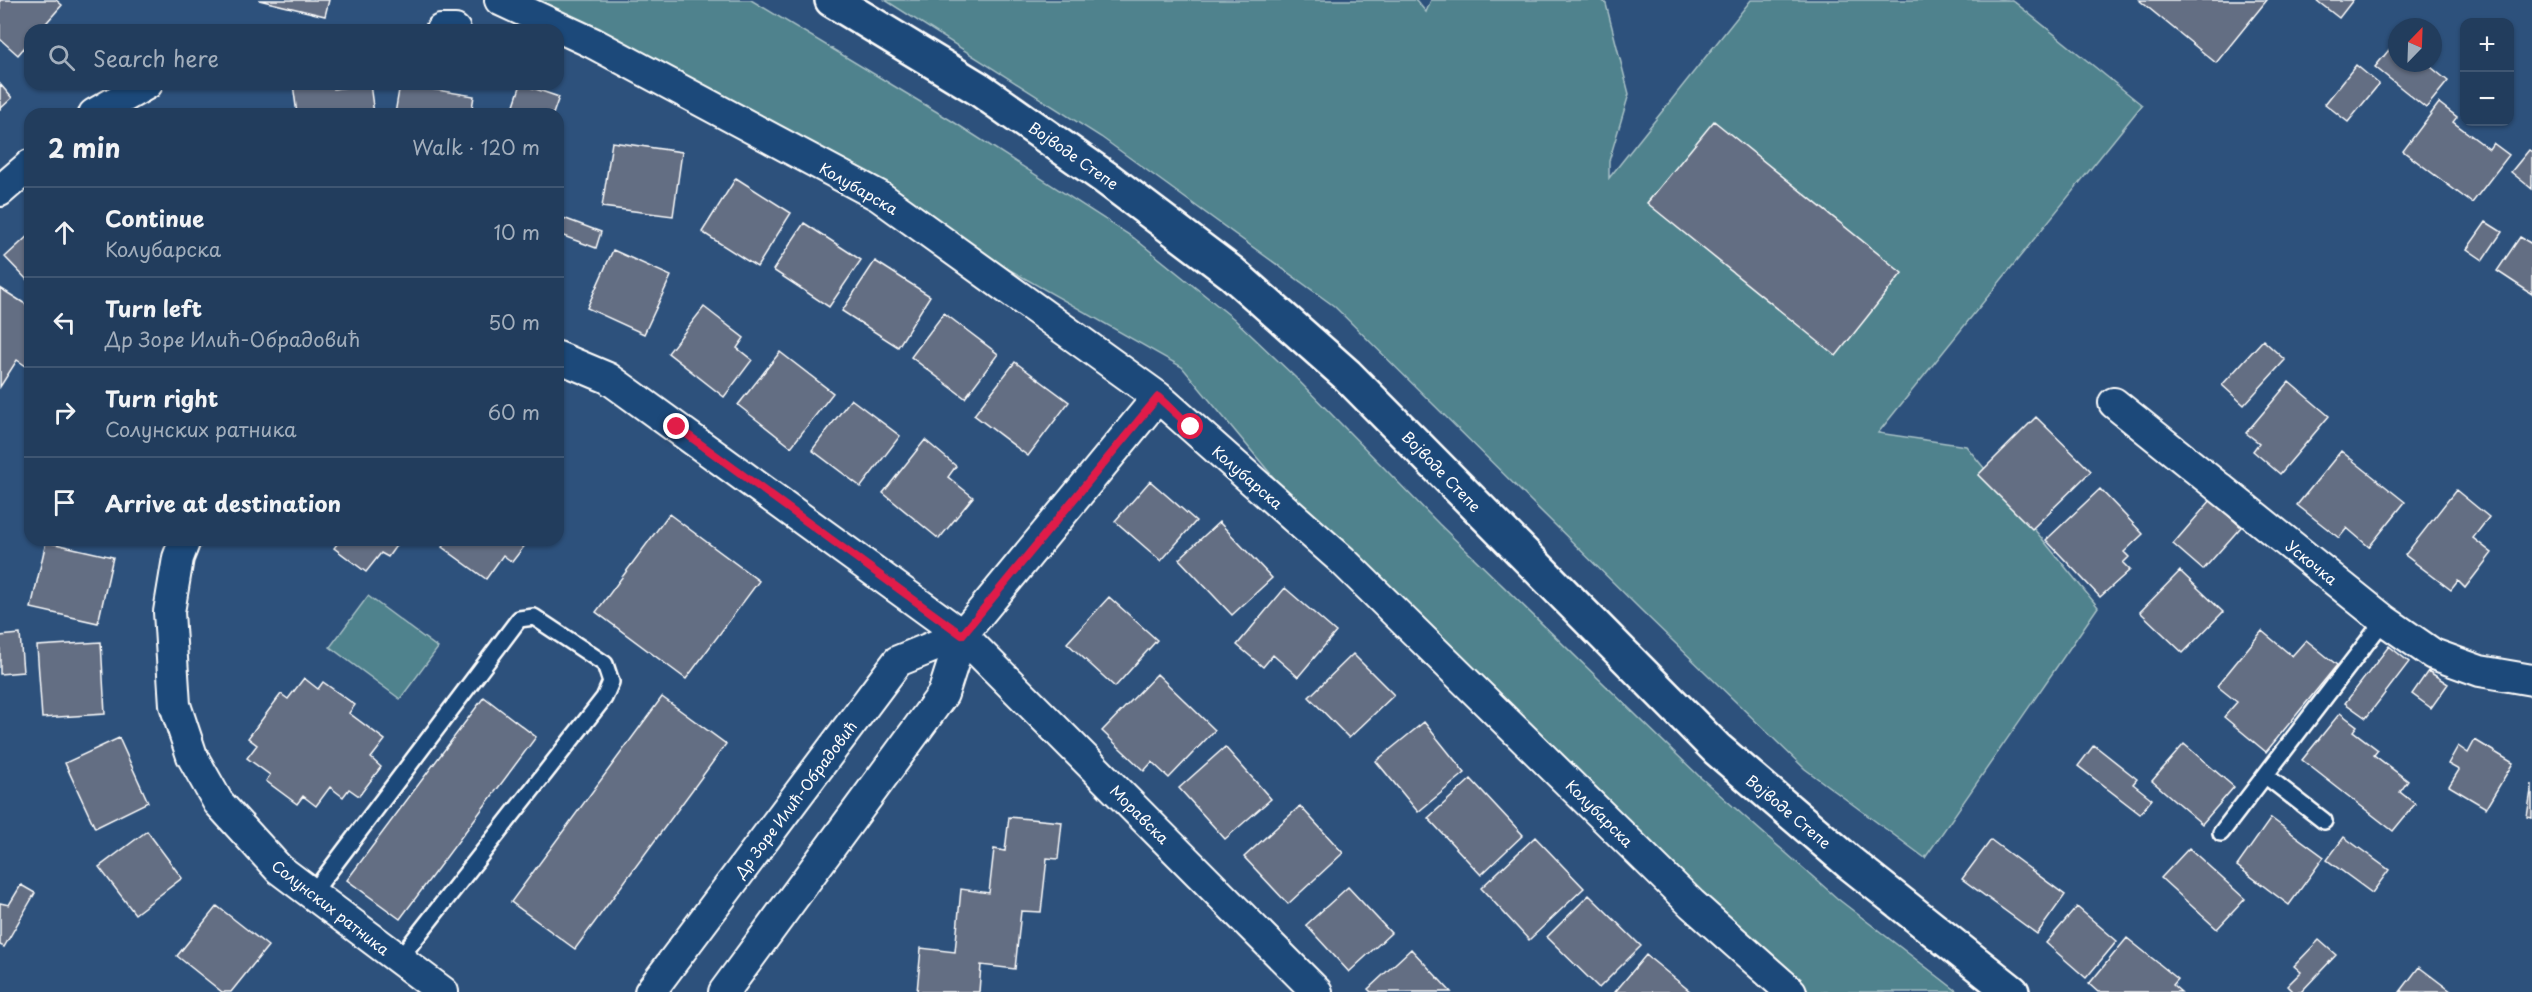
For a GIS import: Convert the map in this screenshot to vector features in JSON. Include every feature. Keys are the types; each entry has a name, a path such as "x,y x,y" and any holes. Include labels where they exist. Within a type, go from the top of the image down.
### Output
{"street":[{"name":"Колубарска","path":"500,0 551,24"},
{"name":"Војводе Степе","path":"832,0 979,89 1106,178 1232,273 1355,382 1646,679 1717,748 1850,863 2012,992"},
{"name":"Колубарска","path":"564,30 879,196 1158,397 1342,560 1692,904 1791,992"},
{"path":"564,41 593,44"},
{"path":"105,108 136,90"},
{"path":"0,191 24,170"},
{"path":"564,360 608,378 962,635"},
{"name":"Др Зоре Илић-Обрадовић","path":"724,992 943,694 962,635 1158,397"},
{"name":"Ускочка","path":"2114,403 2384,620 2433,654 2480,671 2532,680"},
{"name":"Солунских ратника","path":"183,546 178,558 169,612 175,705 192,756 218,802 279,869 443,992"},
{"name":"Др Зоре Илић-Обрадовић","path":"650,992 898,661 962,635"},
{"name":"Моравска","path":"962,635 1317,992"}],"lane":[{"path":"312,894 519,619 534,617 605,664 611,682 604,698 399,959"},
{"path":"2221,833 2384,620"},
{"path":"2266,776 2324,821"}],"green space":[{"path":"500,0 751,0 952,121 1134,238 1233,318 1295,377 1439,524 1701,778 1838,899 1958,992 1793,992 1342,560 1182,367 879,196 564,33 564,24 546,24"},
{"path":"885,0 1416,0 1426,12 1431,0 1602,0 1606,4 1629,94 1609,161 1609,178 1751,0 2012,0 2142,105 1878,433 1966,446 2098,607 1925,858 1805,769 1334,306 1101,137"},
{"path":"368,596 438,648 400,699 330,647"}],"building":[{"path":"0,0 56,0 62,5 45,24 24,24 24,48 18,55 0,39"},
{"path":"259,0 329,0 325,16"},
{"path":"2139,0 2267,0 2216,63"},
{"path":"2316,0 2353,0 2339,18"},
{"path":"2388,51 2388,72 2437,72 2448,81 2426,108 2375,67"},
{"path":"2356,65 2379,84 2348,122 2325,104"},
{"path":"0,84 12,98 0,109"},
{"path":"294,90 371,90 373,108 296,108"},
{"path":"399,90 437,90 474,96 472,108 396,108"},
{"path":"519,90 539,90 559,97 555,108 513,108"},
{"path":"2439,103 2457,117 2453,122 2489,149 2493,143 2509,155 2472,203 2403,151"},
{"path":"1714,121 1902,273 1836,356 1647,203"},
{"path":"612,142 682,152 673,216 602,207"},
{"path":"2529,150 2532,152 2532,189 2511,172"},
{"path":"736,178 791,213 757,267 702,232"},
{"path":"564,218 601,232 596,248 564,236"},
{"path":"2486,222 2502,232 2483,260 2467,249"},
{"path":"804,223 861,260 829,307 773,270"},
{"path":"2520,237 2532,244 2532,294 2497,271"},
{"path":"24,240 24,277 5,257"},
{"path":"613,250 671,276 644,334 587,308"},
{"path":"875,261 930,296 898,347 842,311"},
{"path":"0,288 24,303 24,365 17,360 0,387"},
{"path":"704,307 744,338 737,348 752,360 724,397 668,353"},
{"path":"944,313 998,354 965,398 911,357"},
{"path":"2263,340 2285,360 2244,405 2222,385"},
{"path":"780,352 833,393 791,447 738,405"},
{"path":"1015,362 1069,402 1028,456 974,415"},
{"path":"2289,382 2329,416 2280,474 2253,451 2259,443 2246,433"},
{"path":"851,399 900,436 861,487 812,450"},
{"path":"2036,417 2091,471 2032,529 1978,475"},
{"path":"925,440 956,466 948,477 973,497 939,539 883,493"},
{"path":"2341,451 2405,502 2369,547 2347,528 2339,538 2297,505"},
{"path":"1150,481 1196,521 1161,561 1115,521"},
{"path":"2100,489 2143,534 2124,552 2129,557 2123,563 2130,570 2100,597 2046,540"},
{"path":"2456,490 2489,517 2473,538 2492,553 2465,588 2458,581 2451,590 2405,555"},
{"path":"2211,500 2241,527 2203,570 2173,544"},
{"path":"669,514 759,581 686,679 596,612"},
{"path":"1219,522 1272,578 1232,615 1179,559"},
{"path":"45,546 64,546 113,557 98,623 31,608"},
{"path":"336,546 396,546 388,557 381,553 366,572 334,548"},
{"path":"524,546 512,562 503,555 486,579 442,547"},
{"path":"2180,571 2223,612 2183,653 2140,612"},
{"path":"1285,588 1336,632 1298,677 1273,655 1263,667 1237,645"},
{"path":"1109,597 1157,640 1115,687 1067,643"},
{"path":"2262,631 2292,656 2306,640 2337,665 2266,752 2224,717 2237,702 2217,686"},
{"path":"20,634 23,672 0,674 0,636"},
{"path":"101,642 105,714 42,718 37,646"},
{"path":"2389,646 2409,662 2366,718 2345,703"},
{"path":"1353,654 1394,695 1349,738 1309,697"},
{"path":"2428,671 2448,684 2431,708 2412,694"},
{"path":"1157,674 1215,730 1169,778 1152,762 1144,771 1102,731"},
{"path":"304,678 318,689 323,682 355,705 349,713 385,740 371,758 381,767 359,796 349,789 343,797 330,787 316,806 303,796 297,804 266,781 270,775 247,758 257,745 248,738 281,694 288,699"},
{"path":"484,697 536,737 400,919 347,880"},
{"path":"662,697 726,744 575,949 511,902"},
{"path":"2340,713 2357,726 2353,731 2378,750 2374,755 2408,781 2400,792 2415,804 2393,831 2302,760"},
{"path":"1424,722 1465,773 1418,812 1376,761"},
{"path":"119,738 148,802 95,828 65,763"},
{"path":"2475,740 2513,763 2486,808 2449,786 2459,770 2448,764 2458,746 2468,753"},
{"path":"2184,744 2234,787 2202,824 2152,781"},
{"path":"2094,745 2137,779 2133,784 2152,799 2140,814 2078,766"},
{"path":"1225,747 1271,799 1225,839 1179,788"},
{"path":"1471,779 1523,835 1481,875 1428,818"},
{"path":"2532,784 2532,818 2527,817"},
{"path":"1300,806 1343,853 1288,904 1244,857"},
{"path":"1009,817 1062,822 1058,859 1047,858 1041,912 1021,911 1015,969 981,965 979,992 917,992 921,948 955,952 961,889 989,893 994,849 1005,851"},
{"path":"2271,818 2324,857 2289,905 2237,866"},
{"path":"147,831 182,878 135,914 99,867"},
{"path":"1535,837 1584,888 1529,940 1481,888"},
{"path":"2344,837 2389,870 2372,893 2327,860"},
{"path":"1991,840 2065,895 2037,934 1962,879"},
{"path":"2189,848 2245,899 2217,929 2161,878"},
{"path":"21,885 35,893 4,947 0,945 0,903 9,905"},
{"path":"1348,887 1391,933 1349,972 1306,925"},
{"path":"1589,895 1641,946 1599,988 1547,937"},
{"path":"217,906 268,946 231,992 222,992 177,956"},
{"path":"2077,907 2117,941 2086,978 2046,943"},
{"path":"2127,938 2178,979 2173,985 2181,992 2098,992 2089,984"},
{"path":"2319,940 2336,955 2301,992 2293,992 2287,986 2301,972 2294,966"},
{"path":"1411,949 1451,992 1371,992 1368,989"},
{"path":"1646,955 1691,992 1615,992"},
{"path":"2419,967 2452,992 2400,992"}],"route":[{"path":"677,427 962,635 1158,397 1191,427"}]}
